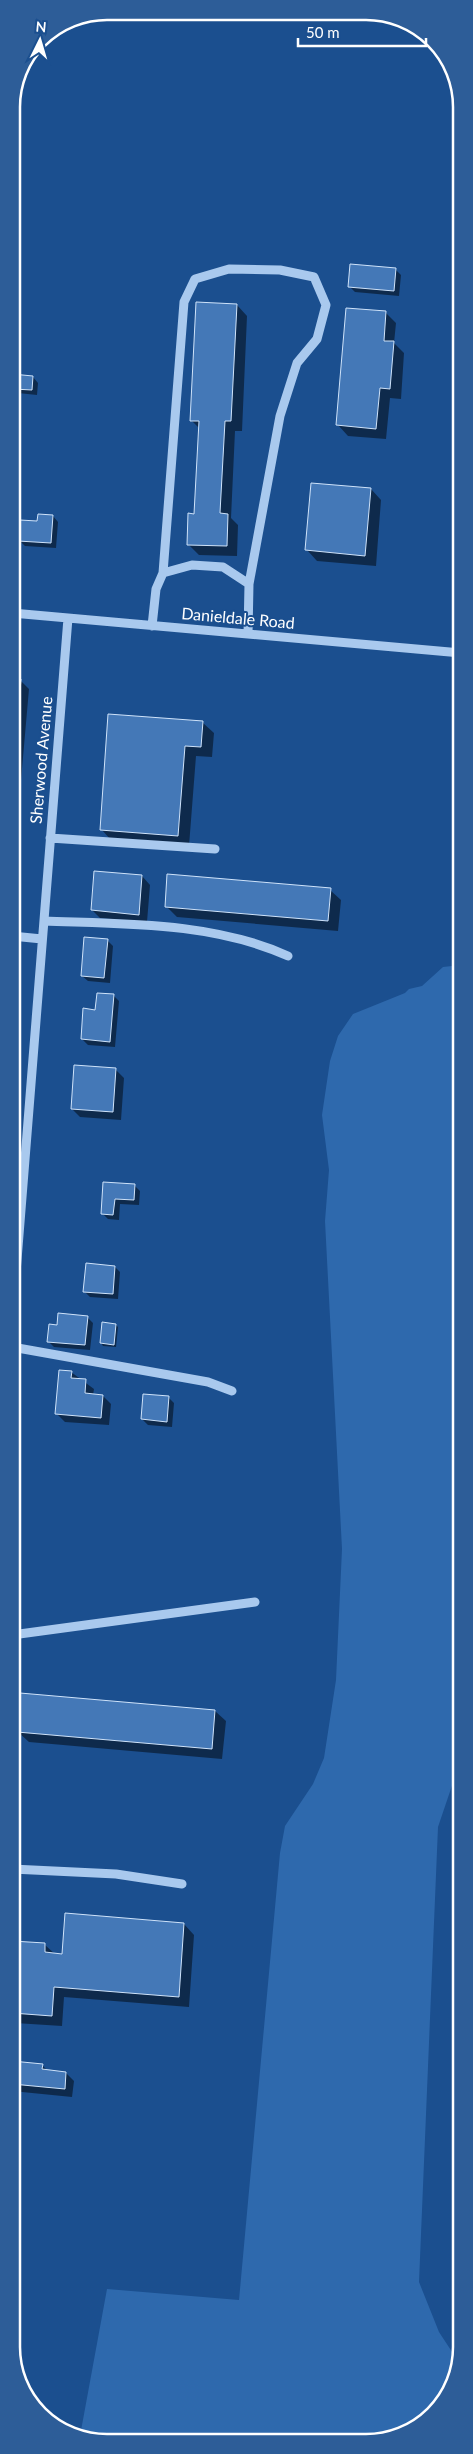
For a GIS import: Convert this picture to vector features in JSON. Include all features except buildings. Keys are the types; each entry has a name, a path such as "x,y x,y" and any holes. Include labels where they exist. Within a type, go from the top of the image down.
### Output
{"street":[{"path":"152,626 156,589 163,573 184,302 195,279 229,269 280,270 314,278 326,305 317,339 297,363 280,416 249,584 248,634"},
{"path":"163,573 192,565 223,567 249,584"},
{"name":"Danieldale Road","path":"20,614 453,652"},
{"name":"Sherwood Avenue","path":"20,1221 68,618"},
{"path":"50,838 215,849"},
{"path":"44,921 172,926 264,945 288,956"},
{"path":"20,937 42,939"},
{"path":"20,1348 208,1382 232,1391"},
{"path":"20,1634 255,1602"},
{"path":"20,1868 116,1874 182,1884"}],"shaded area":[{"path":"453,966 453,1783 438,1827 419,2282 439,2332 452,2352 451,2364 441,2391 432,2404 405,2425 389,2431 366,2434 107,2434 90,2432 81,2429 107,2289 239,2300 280,1853 285,1826 313,1784 324,1758 336,1680 342,1549 325,1221 329,1170 322,1115 330,1061 338,1036 353,1014 405,993 409,989 422,986 443,967"}]}
